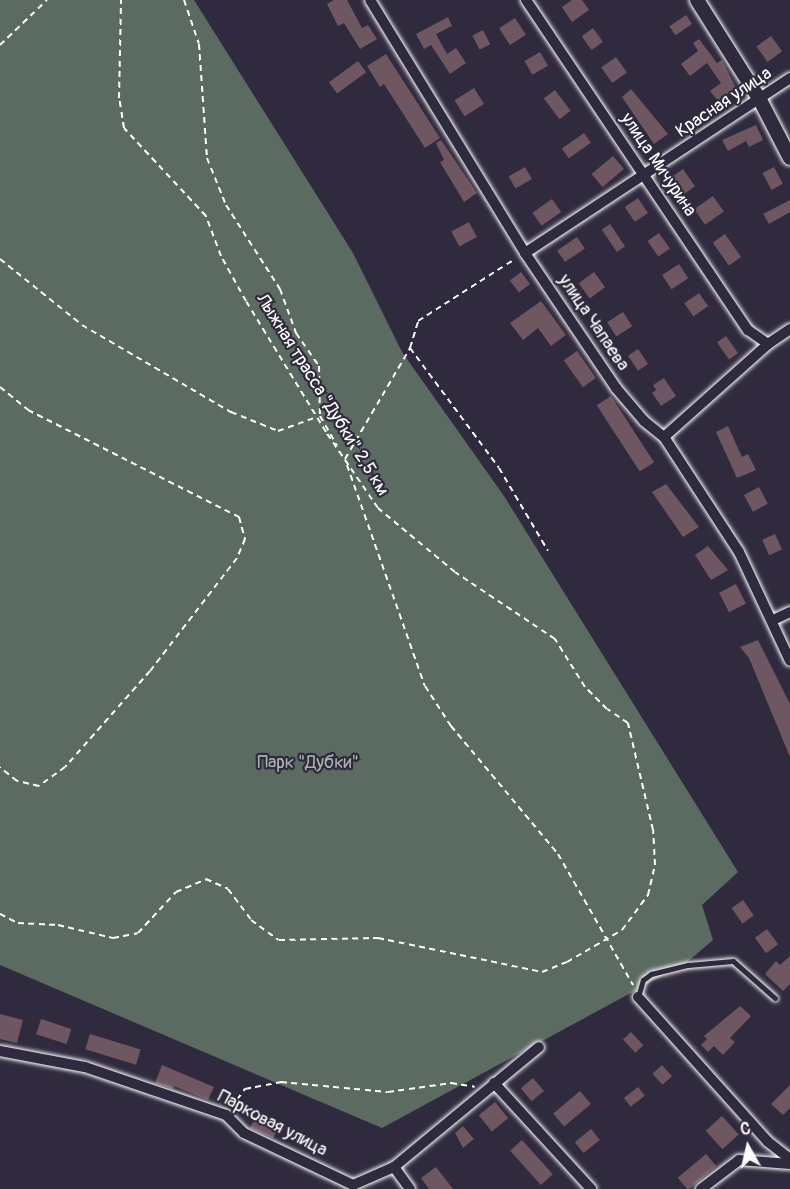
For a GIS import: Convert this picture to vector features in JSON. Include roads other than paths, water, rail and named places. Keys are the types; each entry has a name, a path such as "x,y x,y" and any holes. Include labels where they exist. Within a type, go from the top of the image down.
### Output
{"street":[{"name":"улица Чапаева","path":"370,0 525,253 616,388 644,421 664,437 739,552 773,620 790,661"},
{"name":"улица Мичурина","path":"526,0 646,175 748,330 768,344"},
{"path":"697,0 760,100 790,158"},
{"name":"Красная улица","path":"525,253 760,100 790,78"},
{"path":"664,437 768,344 790,329"},
{"path":"773,620 790,612"},
{"path":"638,997 768,1141 790,1159"},
{"name":"Парковая улица","path":"0,1052 85,1067 226,1115 244,1133 354,1187 394,1167 540,1047"},
{"path":"490,1086 591,1189"},
{"path":"701,1189 739,1160 790,1164"},
{"path":"394,1167 410,1189"}],"lane":[{"path":"638,997 643,980 651,974 688,965 733,961 775,998"}],"park label":[{"name":"Парк \"Дубки\"","path":"308,763"}]}
